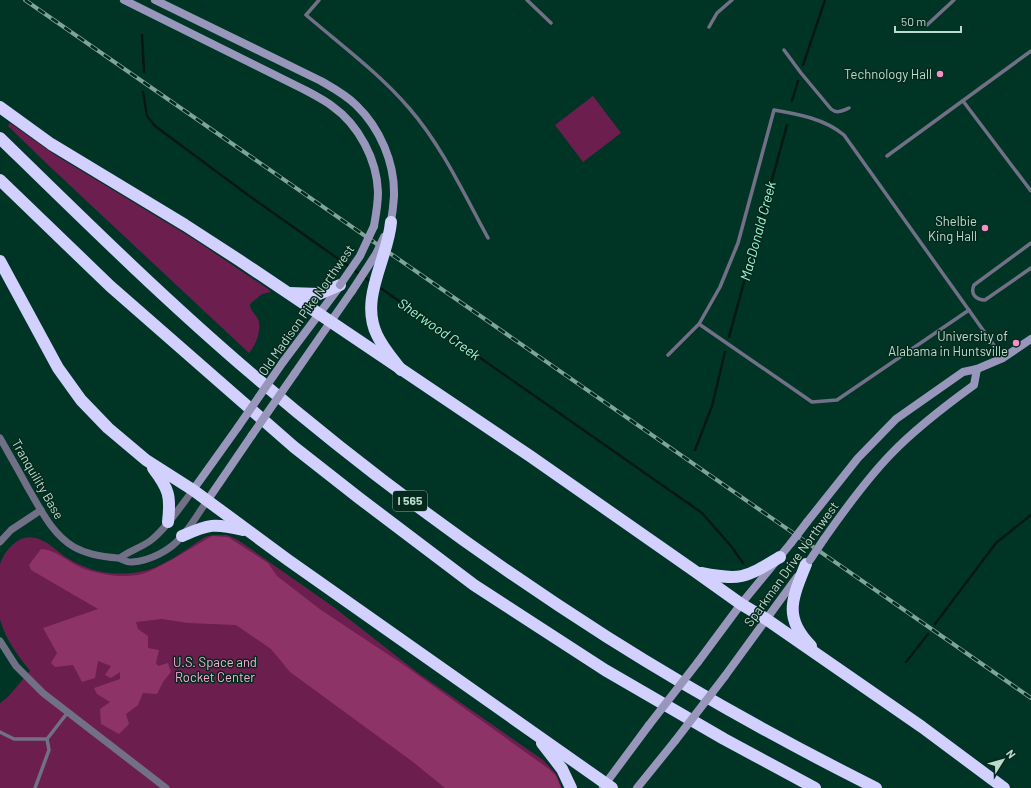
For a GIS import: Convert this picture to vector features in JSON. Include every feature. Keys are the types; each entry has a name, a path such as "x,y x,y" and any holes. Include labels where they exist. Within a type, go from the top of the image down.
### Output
{"highway":[{"path":"0,108 50,144 205,238 287,292 536,461 741,604 766,619 922,727 1004,788"},
{"name":"I 565","path":"0,138 101,236 213,340 333,441 434,518 523,582 614,642 732,711 876,788"},
{"name":"I 565","path":"0,180 110,286 294,446 371,508 474,585 605,670 724,739 815,788"},
{"path":"391,222 390,236 372,297 371,315 380,342 401,370"},
{"path":"0,261 39,334 70,385 98,419 146,460 193,490 294,565 532,731 606,786"},
{"path":"287,292 315,294 340,285"},
{"path":"146,460 162,480 168,491 168,522"},
{"path":"182,536 203,527 214,525 248,531"},
{"path":"696,572 723,577 743,576 756,572 780,557"},
{"path":"808,562 795,594 793,603 794,618 800,632 806,640 828,662"},
{"path":"532,731 562,769 571,788"}],"main road":[{"name":"Old Madison Pike Northwest","path":"124,0 305,90 333,106 342,114 367,149 375,171 378,192 374,226 360,256 193,490"},
{"name":"Old Madison Pike Northwest","path":"155,0 321,81 337,90 356,105 371,123 387,153 394,189 391,222 376,254 207,501"},
{"name":"Sparkman Drive Northwest","path":"606,786 649,725 741,604 858,458 896,419 963,372 977,369 1003,358 1031,339"},
{"name":"Sparkman Drive Northwest","path":"637,788 725,676 868,480 892,453 923,424 974,385 977,369"}],"street":[{"name":"Tranquility Base","path":"0,438 41,510 58,535 74,547 96,556 120,558 131,563 146,560 174,544 182,536 207,501"},
{"path":"120,558 127,552 149,542 158,535 193,490"},
{"path":"0,542 11,530 41,510"},
{"path":"0,641 16,666 42,692 166,788"}],"lane":[{"path":"319,0 306,15 375,74 410,108 436,143 488,238"},
{"path":"527,0 551,24"},
{"path":"709,27 717,13 732,0"},
{"path":"927,25 954,0"},
{"path":"784,50 831,109 840,112 849,108"},
{"path":"887,156 1031,52"},
{"path":"963,101 1031,191"},
{"path":"668,355 699,324 720,287 738,243 774,110 800,114 837,129 844,135 1003,358"},
{"path":"1031,243 974,285 972,289 973,293 976,298 985,300 1031,268"},
{"path":"699,324 812,402 837,400 969,310"},
{"path":"35,788 49,750 47,739 68,712"},
{"path":"0,732 14,739 47,739"}],"green space":[{"path":"593,96 621,133 583,162 555,125"},
{"path":"10,123 55,155 192,238 268,289 271,292 262,294 250,304 258,319 259,332 256,342 249,353 46,163 8,126"},
{"name":"U.S. Space and Rocket Center","path":"213,535 227,535 238,540 335,608 418,673 543,760 556,774 562,788 0,788 0,703 8,697 30,671 10,643 0,619 0,564 3,556 9,548 24,538 37,538 64,556 85,567 111,573 125,573 139,572 157,567 174,558 205,537"}],"shaded area":[{"path":"212,536 228,537 268,563 277,576 321,610 401,663 549,769 556,776 561,788 445,788 413,762 290,672 271,649 236,625 188,623 162,619 136,622 138,629 148,636 148,648 159,650 156,663 158,666 168,663 171,672 163,682 157,694 143,693 138,705 126,714 129,724 119,734 101,724 100,709 110,702 97,694 94,688 120,679 120,672 111,678 105,675 111,666 98,661 95,678 82,682 73,665 55,667 51,663 57,653 43,628 98,609 31,570 29,565 41,549 52,552 77,566 90,571 115,576 132,576 148,572 156,568"}],"waterway":[{"name":"MacDonald Creek","path":"803,65 825,0"},
{"name":"Sherwood Creek","path":"142,35 144,72"},
{"path":"792,101 798,81"},
{"name":"Sherwood Creek","path":"143,92 147,116 155,126 248,195 371,282"},
{"name":"MacDonald Creek","path":"729,337 787,125"},
{"name":"Sherwood Creek","path":"379,287 702,513 731,546 743,563"},
{"name":"MacDonald Creek","path":"695,450 712,406 725,352"},
{"path":"935,624 996,543 1031,515"},
{"path":"906,662 928,634"}],"railway":[{"path":"25,0 1031,698"}],"place":[{"name":"Technology Hall","path":"940,74"},
{"name":"Shelbie King Hall","path":"985,228"},
{"name":"University of Alabama in Huntsville","path":"1016,343"}]}
